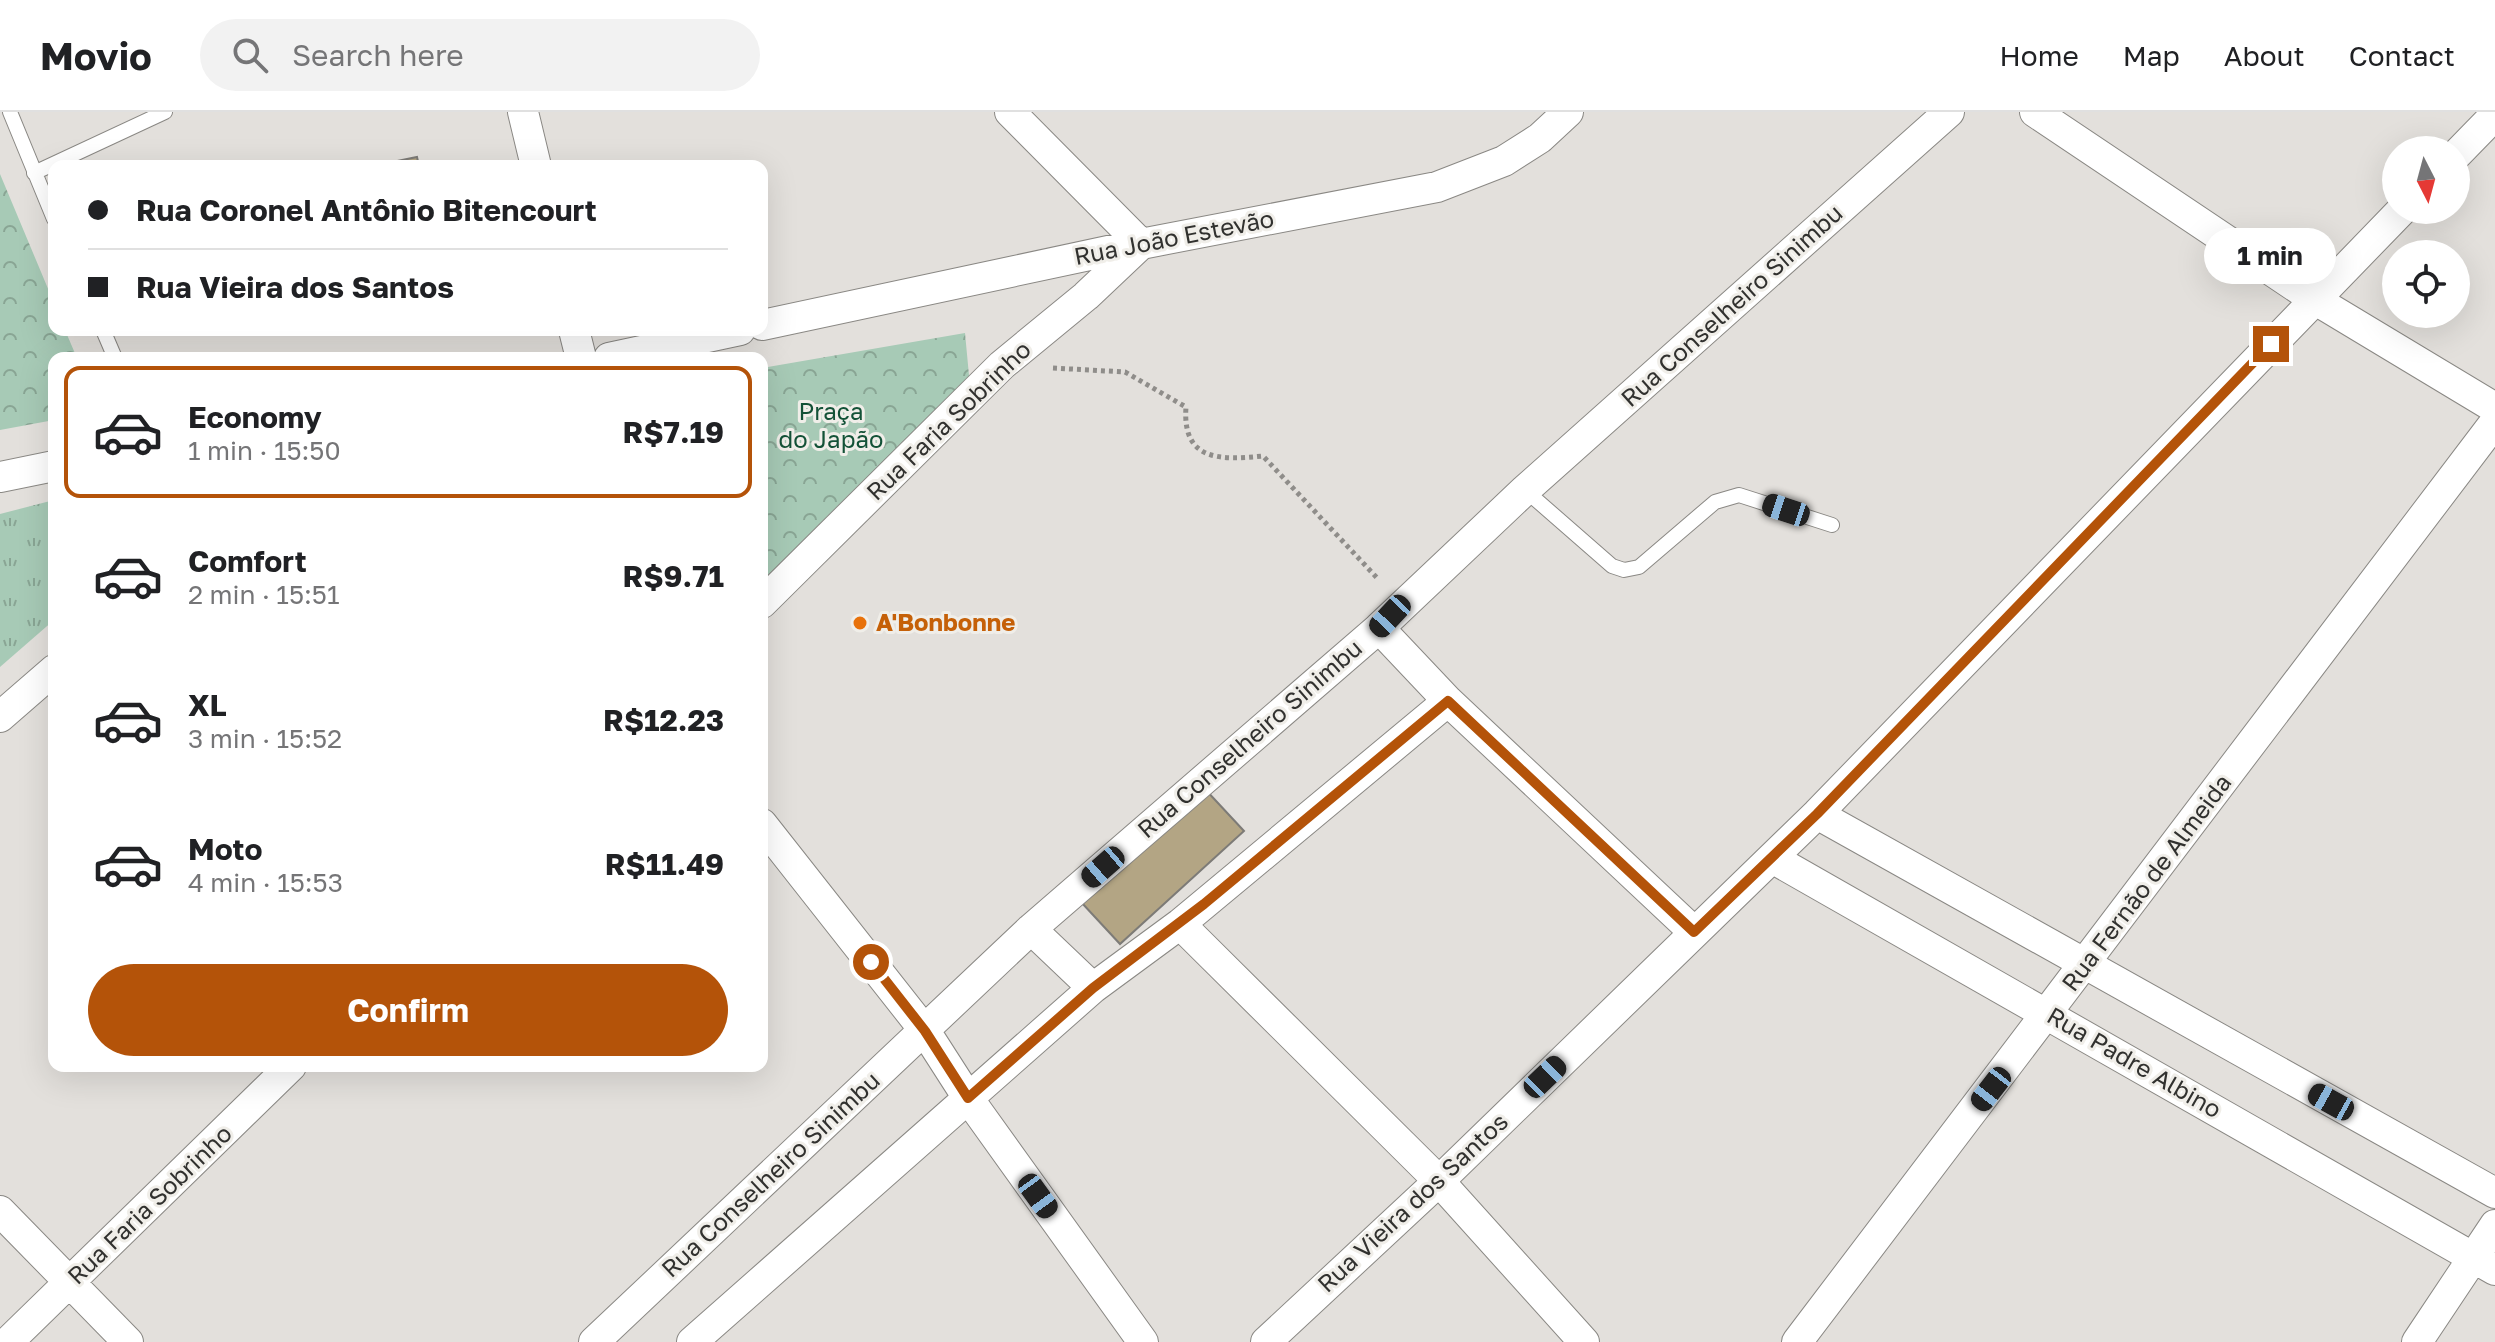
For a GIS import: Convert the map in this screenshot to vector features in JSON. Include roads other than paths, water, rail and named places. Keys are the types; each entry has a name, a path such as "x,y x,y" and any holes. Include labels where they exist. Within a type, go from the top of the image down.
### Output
{"street":[{"path":"523,112 535,160"},
{"path":"1010,112 1141,244"},
{"name":"Rua João Estevão","path":"768,324 1141,244 1437,187 1477,175 1504,161 1540,138 1568,112"},
{"name":"Rua Conselheiro Sinimbu","path":"594,1342 1031,929 1379,628 1525,490 1949,112"},
{"path":"2035,112 2314,299 2495,408"},
{"path":"2470,141 2495,115"},
{"name":"Rua Vieira dos Santos","path":"1266,1342 1439,1181 1817,814 2388,224"},
{"name":"Rua Faria Sobrinho","path":"768,597 1002,365 1086,296 1141,244"},
{"path":"637,352 712,336"},
{"name":"Rua Fernão de Almeida","path":"1797,1342 2495,422"},
{"path":"0,477 48,467"},
{"path":"1379,628 1448,701 1694,932"},
{"path":"0,717 48,675"},
{"path":"692,1342 1093,988 1180,924 1448,701"},
{"path":"1817,814 2495,1193"},
{"path":"768,832 925,1031 968,1098 1143,1342"},
{"name":"Rua Padre Albino","path":"1772,858 2049,1013 2484,1264"},
{"path":"1180,924 1439,1181 1584,1342"},
{"path":"1031,929 1093,988"},
{"name":"Rua Faria Sobrinho","path":"8,1342 285,1072"},
{"path":"0,1211 128,1342"},
{"path":"2417,1342 2484,1264 2495,1225"}],"lane":[{"path":"10,112 48,205"},
{"path":"62,160 165,112"},
{"path":"34,173 48,166"},
{"path":"1525,490 1612,566 1624,570 1639,567 1715,502 1739,495 1832,525"}],"place":[{"name":"A'Bonbonne","path":"860,623"}],"park label":[{"name":"Praça do Japão","path":"831,426"}]}
